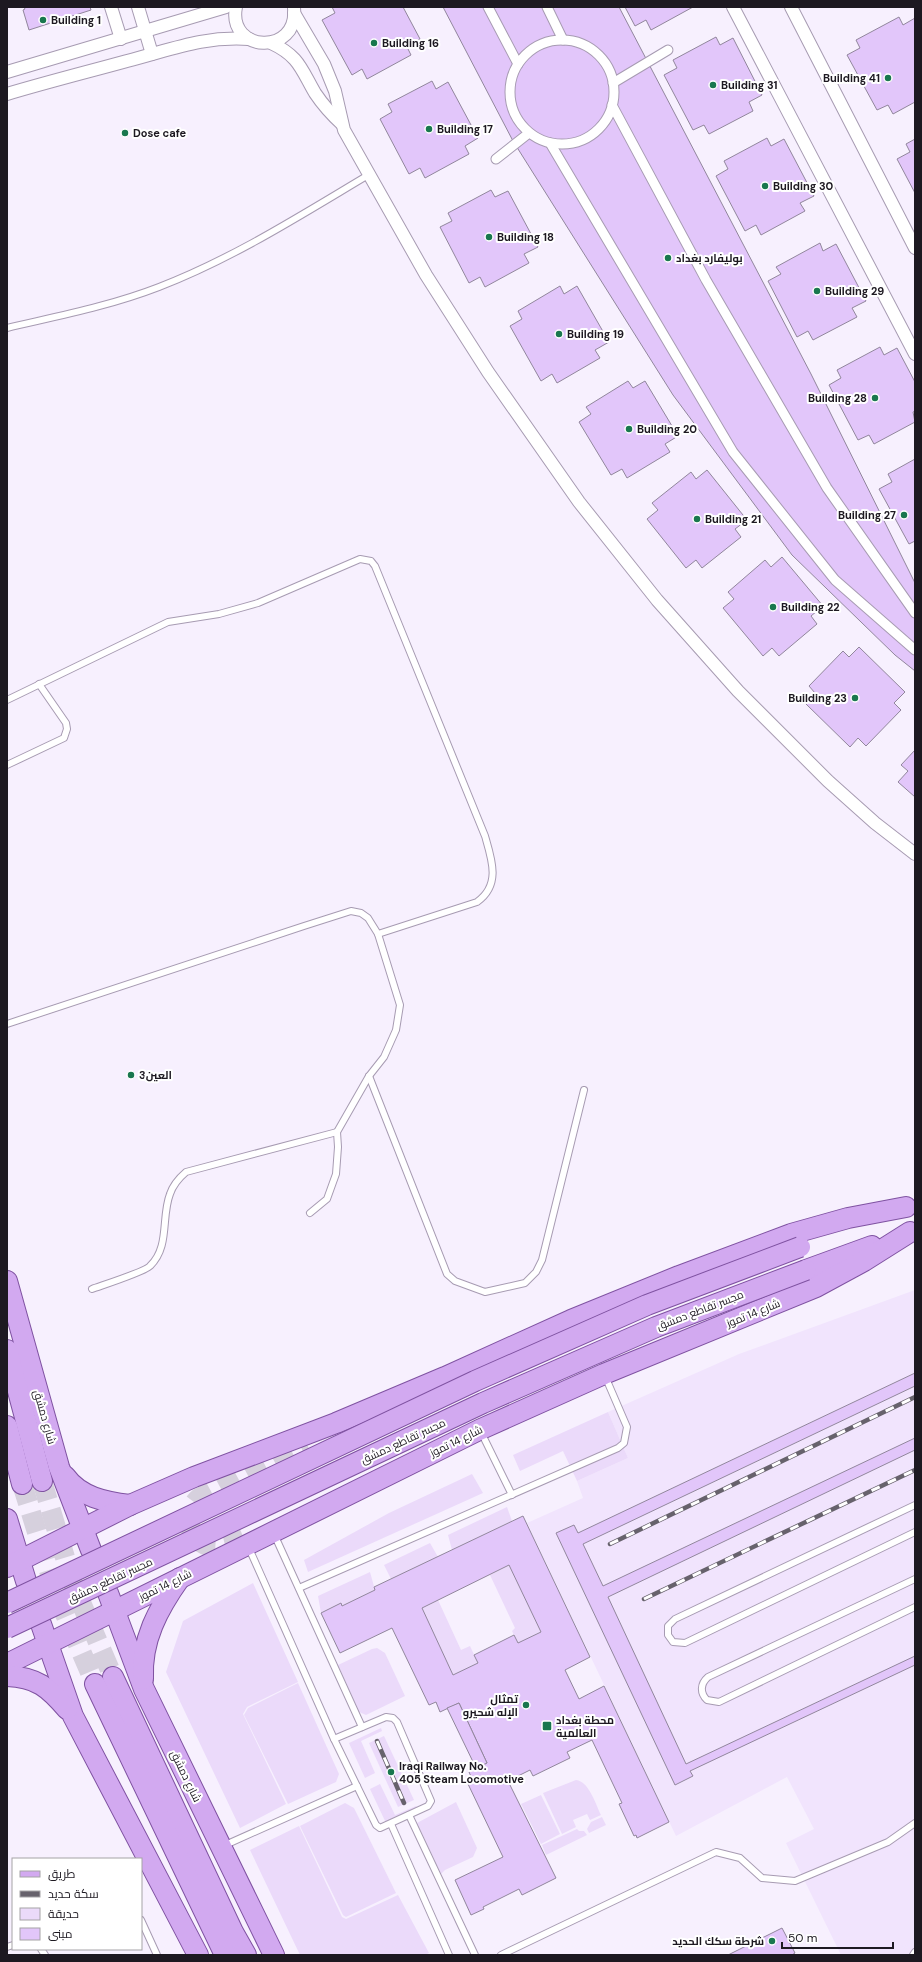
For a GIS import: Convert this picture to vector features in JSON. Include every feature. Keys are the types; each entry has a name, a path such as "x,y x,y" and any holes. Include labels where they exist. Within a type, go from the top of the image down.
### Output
{"main road":[{"name":"مجسر تقاطع دمشق","path":"7,1603 475,1381 647,1305 911,1205"},
{"path":"13,1564 130,1505 194,1477 336,1423 445,1377 571,1320 679,1276 791,1234 848,1218 911,1205"},
{"name":"شارع 14 تموز","path":"806,1270 912,1231"},
{"name":"شارع 14 تموز","path":"7,1664 48,1643 111,1601 180,1578 479,1430 604,1374 816,1287 864,1261 912,1231"},
{"name":"مجسر تقاطع دمشق","path":"7,1628 483,1403 656,1327 806,1270"},
{"name":"شارع دمشق","path":"7,1281 59,1467 91,1550"},
{"name":"شارع دمشق","path":"7,1350 42,1481"},
{"path":"7,1426 22,1484"},
{"path":"59,1467 69,1481 81,1492 96,1499 130,1505"},
{"path":"7,1520 13,1564 26,1581"},
{"path":"144,1689 143,1669 145,1649 150,1630 158,1612 180,1578"},
{"name":"شارع دمشق","path":"111,1601 144,1689 274,1955"},
{"path":"41,1624 73,1716 198,1955"},
{"path":"7,1676 33,1680 43,1685 52,1692 73,1716"},
{"path":"225,1955 104,1680 246,1955"}],"street":[{"path":"111,7 121,39"},
{"path":"138,7 152,54"},
{"path":"7,72 146,32 226,7"},
{"path":"236,7 235,20 238,27 249,39"},
{"path":"488,7 518,64"},
{"path":"547,7 563,40"},
{"path":"733,7 915,354"},
{"path":"791,7 915,248"},
{"path":"271,43 285,35 293,21 294,10"},
{"path":"294,10 314,44 327,71 335,91 342,124"},
{"path":"7,94 198,41 225,38 249,39 264,43 271,43 289,53 296,60 325,107 342,124 444,305 488,372 579,502 656,600 733,686 782,736 869,818 915,854"},
{"path":"563,40 573,40 588,46 602,57 610,72 614,88 612,105 606,120 595,133 579,142 562,145 544,142 528,133 517,120 510,103 510,85 518,64 525,54 540,44 563,40"},
{"path":"613,83 668,50"},
{"path":"612,105 706,280 827,488 915,613"},
{"path":"496,160 528,133"},
{"path":"550,143 733,452 835,580 915,650"}],"lane":[{"path":"7,328 93,309 158,288 190,275 251,245 370,174"},
{"path":"7,700 168,622 239,610 360,559 371,561 375,566 485,836 493,871 493,878 488,891 477,902 378,934"},
{"path":"7,765 64,738 66,734 66,723 39,684"},
{"path":"7,1024 351,911 361,913 368,918 378,934 400,1005 396,1030 384,1057 369,1076 337,1132 338,1147 336,1174 327,1199 310,1213"},
{"path":"369,1076 448,1274 455,1281 485,1292 525,1283 536,1272 542,1260 584,1090"},
{"path":"92,1289 149,1267 159,1255 165,1230 170,1193 178,1180 186,1172 337,1132"},
{"path":"299,1588 618,1448 624,1443 627,1427 604,1374"},
{"path":"479,1430 512,1495"},
{"path":"915,1505 675,1619 668,1626 668,1635 673,1642 686,1643 915,1532"},
{"path":"273,1532 362,1727"},
{"path":"247,1545 334,1738 377,1826 382,1828 428,1806 431,1801 397,1722 393,1718 386,1717 334,1738"},
{"path":"915,1579 708,1677 702,1684 702,1693 707,1700 719,1702 915,1607"},
{"path":"220,1847 249,1836 357,1786"},
{"path":"409,1816 475,1955"},
{"path":"391,1824 449,1955"},
{"path":"501,1955 716,1852 740,1858 762,1878 795,1881 888,1842 915,1824"},
{"path":"142,1922 158,1955"}],"shaded area":[{"path":"915,1290 915,1955 841,1955 786,1843 814,1829 787,1777 676,1836 527,1523 583,1498 577,1481 628,1458 608,1412 739,1354"}],"green space":[{"path":"608,1412 628,1458 577,1481 563,1451 520,1471 513,1455"},
{"path":"472,1474 483,1493 308,1572 304,1560 389,1513"},
{"path":"507,1507 512,1521 452,1550 448,1535"},
{"path":"430,1543 438,1557 391,1579 384,1565"},
{"path":"509,1565 541,1632 518,1643 512,1631 515,1628 490,1575"},
{"path":"370,1572 375,1590 342,1606 341,1604 321,1613 318,1596"},
{"path":"253,1583 298,1682 247,1707 243,1714 286,1804 240,1828 166,1672 183,1621"},
{"path":"438,1600 461,1650 470,1646 478,1663 453,1675 422,1608"},
{"path":"377,1648 385,1653 405,1696 366,1715 359,1712 338,1665"},
{"path":"298,1683 339,1774 336,1782 288,1804 244,1715 248,1708"},
{"path":"381,1728 382,1731 361,1741 375,1773 365,1778 349,1743"},
{"path":"384,1736 414,1800 398,1807 369,1743"},
{"path":"576,1780 585,1784 601,1815 590,1820 587,1814 573,1820 576,1827 562,1834 543,1793"},
{"path":"380,1784 395,1815 416,1806 418,1809 386,1823 370,1789"},
{"path":"541,1795 560,1834 541,1844 521,1804"},
{"path":"456,1802 477,1848 473,1857 445,1870 441,1874 417,1823"},
{"path":"345,1803 354,1808 396,1893 346,1917 343,1915 300,1826"},
{"path":"602,1817 606,1825 589,1833 587,1829 591,1822"},
{"path":"299,1826 342,1917 346,1919 398,1895 429,1953 425,1955 300,1955 250,1850"},
{"path":"577,1829 579,1831 584,1831 587,1835 546,1855 542,1845"}],"building":[{"name":"Building 1","path":"24,7 90,7 91,10 29,30 23,10 25,9"},
{"name":"Building 16","path":"332,7 403,7 420,39 407,47 411,55 367,79 362,69 352,75 322,20 335,13"},
{"name":"بوليفارد بغداد","path":"443,7 619,7 811,374 915,583 915,671 895,655 792,555 673,395 513,141"},
{"path":"625,7 693,7 651,30 646,20 635,26"},
{"name":"Building 41","path":"899,17 903,25 915,18 915,102 893,114 888,105 877,110 847,55 860,48 856,40"},
{"name":"Building 31","path":"716,37 720,45 733,38 762,95 749,102 753,111 709,134 704,125 693,130 664,75 677,68 673,60"},
{"name":"Building 17","path":"432,81 436,89 448,82 478,138 465,146 469,154 425,178 420,168 409,174 380,119 392,112 388,104"},
{"name":"Building 30","path":"767,138 771,146 784,139 814,196 800,203 805,211 761,235 756,225 745,231 716,176 728,169 724,161"},
{"path":"915,139 915,193 897,159 910,152 906,144"},
{"name":"Building 18","path":"491,190 495,197 508,191 538,247 524,254 529,263 485,287 480,277 469,283 440,227 452,221 448,213"},
{"name":"Building 29","path":"820,243 823,251 836,244 866,301 852,308 857,317 813,340 808,331 797,337 768,281 781,274 776,267"},
{"name":"Building 19","path":"560,286 564,294 577,286 609,342 595,350 600,358 557,383 552,374 541,381 510,326 522,319 518,311"},
{"name":"Building 28","path":"880,347 884,355 897,348 915,382 915,411 913,412 915,422 874,444 869,435 858,440 829,385 841,378 837,370"},
{"name":"Building 20","path":"628,381 633,388 645,381 678,436 665,444 670,452 627,478 622,469 611,475 579,422 591,414 586,407"},
{"name":"Building 27","path":"915,459 915,541 909,544 879,489 892,482 888,474"},
{"name":"Building 21","path":"707,470 747,520 735,529 741,537 702,568 696,560 686,568 647,519 658,510 652,503 691,472 696,479"},
{"name":"Building 22","path":"782,557 823,606 811,616 817,624 779,656 772,648 763,656 723,608 734,599 728,592 765,560 771,567"},
{"name":"Building 23","path":"859,647 905,692 894,703 901,710 866,746 858,738 850,747 805,703 815,693 809,686 843,651 849,657"},
{"path":"915,750 915,797 898,782 908,771 901,765"},
{"path":"915,1373 915,1386 583,1544 603,1586 915,1438 915,1450 608,1597 686,1764 915,1656 915,1665 690,1771 693,1776 675,1785 556,1533 574,1525 578,1533"},
{"name":"محطة بغداد العالمية","path":"523,1516 590,1657 565,1670 579,1699 604,1686 669,1822 637,1838 636,1835 634,1836 619,1804 622,1803 592,1740 567,1752 570,1758 533,1776 530,1770 508,1781 556,1878 522,1895 519,1889 483,1907 484,1909 471,1915 455,1880 503,1857 468,1784 473,1781 469,1772 487,1763 459,1703 440,1712 436,1702 429,1705 392,1628 340,1653 321,1613 341,1603 342,1606 375,1590 374,1587","holes":["509,1565 541,1632 518,1643 514,1635 474,1655 478,1663 453,1675 422,1608"]},
{"path":"459,1703 487,1763 476,1768 447,1708"},
{"name":"شرطة سكك الحديد","path":"782,1928 795,1953 792,1955 728,1955"}],"tunnel":[{"path":"244,1539 222,1547 205,1545 199,1541 190,1527 190,1512 193,1504 199,1498 305,1441"},
{"path":"42,1481 73,1584 113,1677"},
{"path":"22,1484 56,1593 95,1684"}],"railway":[{"path":"610,1544 915,1397"},
{"path":"644,1599 915,1470"},
{"path":"377,1741 404,1803"}],"place":[{"name":"Building 1","path":"43,20"},
{"name":"Building 16","path":"374,43"},
{"name":"Building 41","path":"888,78"},
{"name":"Building 31","path":"713,85"},
{"name":"Building 17","path":"429,129"},
{"name":"Dose cafe","path":"125,133"},
{"name":"Building 30","path":"765,186"},
{"name":"Building 18","path":"489,237"},
{"name":"بوليفارد بغداد","path":"668,258"},
{"name":"Building 29","path":"817,291"},
{"name":"Building 19","path":"559,334"},
{"name":"Building 28","path":"875,398"},
{"name":"Building 20","path":"629,429"},
{"name":"Building 27","path":"904,515"},
{"name":"Building 21","path":"697,519"},
{"name":"Building 22","path":"773,607"},
{"name":"Building 23","path":"855,698"},
{"name":"العين3","path":"131,1075"},
{"name":"تمثال الإله شحيرو","path":"526,1705"},
{"name":"محطة بغداد العالمية","path":"547,1726"},
{"name":"Iraqi Railway No. 405 Steam Locomotive","path":"391,1772"},
{"name":"شرطة سكك الحديد","path":"772,1941"}]}
